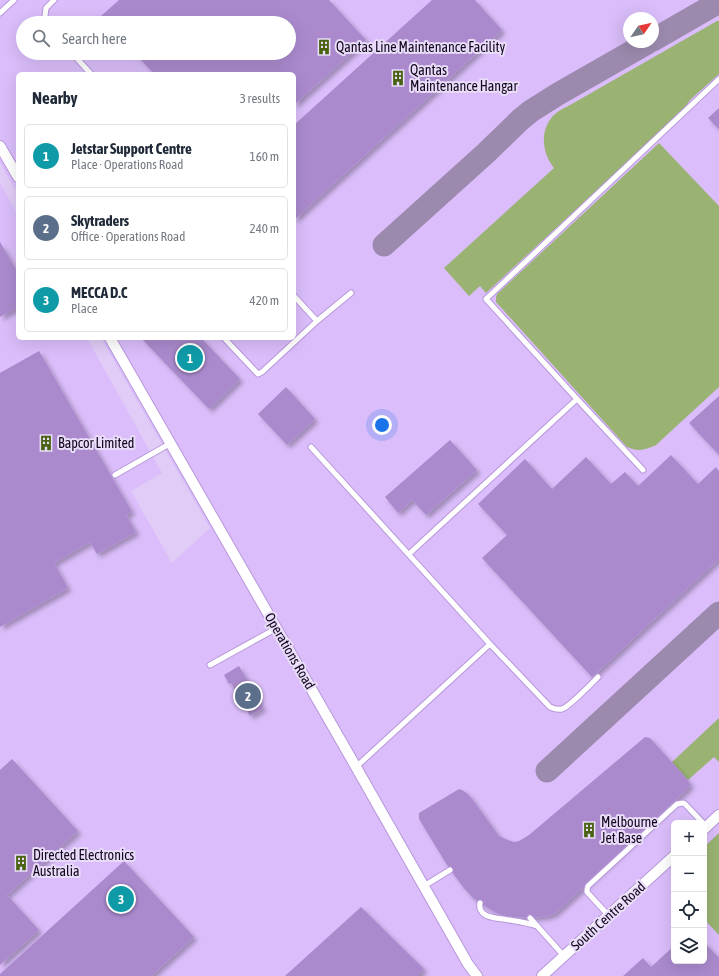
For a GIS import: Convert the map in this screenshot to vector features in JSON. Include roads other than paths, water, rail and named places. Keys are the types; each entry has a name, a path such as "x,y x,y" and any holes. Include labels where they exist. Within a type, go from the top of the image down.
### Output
{"street":[{"path":"0,146 16,171"},
{"name":"Operations Road","path":"111,340 468,964 477,976"},
{"path":"707,824 719,815"},
{"name":"South Centre Road","path":"542,976 671,859"},
{"name":"Operations Road","path":"468,964 472,976"}],"lane":[{"path":"0,13 14,0"},
{"path":"45,16 46,8 54,0"},
{"path":"78,60 89,72"},
{"path":"643,470 486,299 719,79"},
{"path":"226,340 258,374 351,293"},
{"path":"296,298 318,321"},
{"path":"409,554 577,399"},
{"path":"115,475 171,443"},
{"path":"311,447 545,703 555,710 563,708 598,677"},
{"path":"210,665 277,628"},
{"path":"356,767 490,644"},
{"path":"609,916 588,892 588,886 677,804 685,804 699,820"},
{"path":"424,886 450,870"},
{"path":"480,903 479,907 481,911 485,915 492,918 528,923 538,926"},
{"path":"530,918 564,956"}],"place":[{"name":"Qantas Line Maintenance Facility","path":"324,47"},
{"name":"Qantas Maintenance Hangar","path":"398,78"},
{"name":"Jetstar Support Centre","path":"190,358"},
{"name":"Bapcor Limited","path":"46,443"},
{"name":"Skytraders","path":"248,696"},
{"name":"Melbourne Jet Base","path":"589,830"},
{"name":"Directed Electronics Australia","path":"21,863"},
{"name":"MECCA D.C","path":"121,899"}]}
